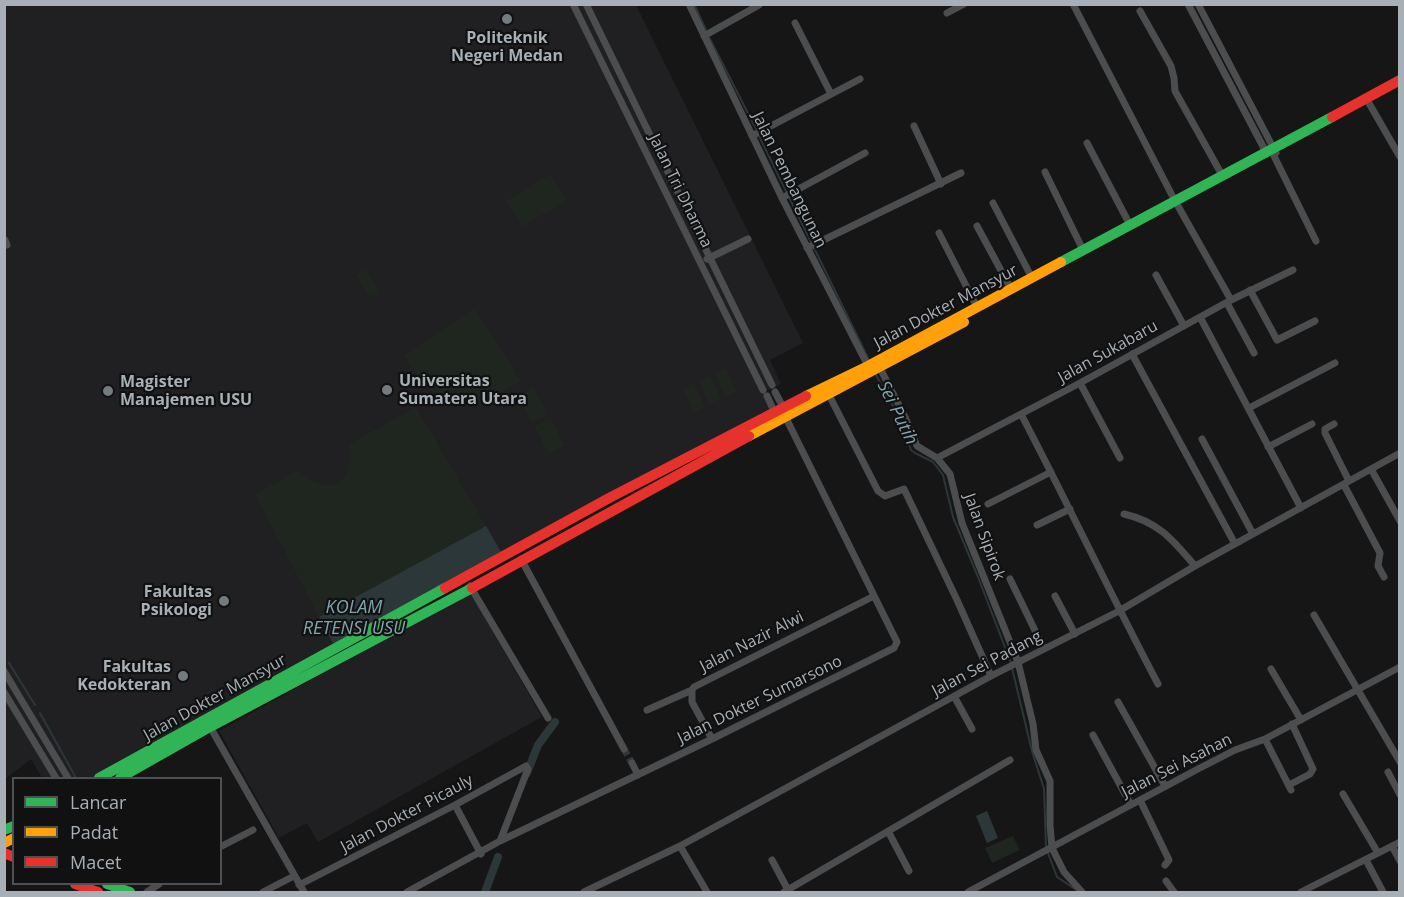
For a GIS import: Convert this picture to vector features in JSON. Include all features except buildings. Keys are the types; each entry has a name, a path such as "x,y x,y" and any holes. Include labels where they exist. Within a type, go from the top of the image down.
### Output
{"main road":[{"name":"Jalan Dokter Mansyur","path":"101,777 208,724 469,583 506,562 516,550 781,411 873,367 1272,153 1400,80"},
{"name":"Jalan Dokter Mansyur","path":"1367,100 1400,86"},
{"name":"Jalan Dokter Mansyur","path":"506,562 522,561 781,411 829,395 977,307 1130,225 1177,203 1222,175 1272,153"},
{"name":"Jalan Dokter Mansyur","path":"122,777 208,724"},
{"path":"110,885 130,892"},
{"path":"79,888 98,892"}],"street":[{"name":"Jalan Tri Dharma","path":"573,4 765,393 781,411"},
{"name":"Jalan Tri Dharma","path":"586,4 774,388 781,411"},
{"name":"Jalan Pembangunan","path":"689,4 873,367"},
{"path":"947,14 964,4"},
{"path":"1073,4 1254,353"},
{"path":"1188,4 1247,116 1272,153"},
{"path":"706,34 759,5"},
{"path":"1193,14 1200,7 1255,112 1272,153 1316,241"},
{"path":"1140,11 1171,66 1174,91 1222,175"},
{"path":"795,23 831,94"},
{"path":"1222,69 1230,64"},
{"path":"756,134 860,79"},
{"path":"1367,100 1400,157"},
{"path":"1247,116 1255,112"},
{"path":"914,126 941,184"},
{"path":"1087,143 1130,225"},
{"path":"786,195 865,153"},
{"path":"1045,172 1083,250"},
{"path":"812,246 961,173"},
{"path":"993,203 1032,278"},
{"path":"977,226 1011,289"},
{"path":"939,233 977,307"},
{"path":"700,262 748,239"},
{"name":"Jalan Sukabaru","path":"937,458 1229,301 1293,270"},
{"path":"1156,275 1184,326"},
{"path":"1250,291 1279,341 1316,321"},
{"path":"720,303 729,298"},
{"path":"1200,318 1301,508"},
{"path":"1131,354 1235,544"},
{"path":"1249,408 1335,363"},
{"name":"Jalan Sipirok","path":"873,367 917,446 937,458 950,474 962,523 1014,664 1033,724 1036,750 1050,781 1050,849"},
{"path":"1080,383 1120,458"},
{"path":"829,395 880,493 885,496 904,489 991,676"},
{"name":"Jalan Dokter Sumarsono","path":"406,892 500,842 894,648 897,642 781,411"},
{"path":"1021,414 1070,508 1095,564 1158,684"},
{"path":"1268,447 1312,424"},
{"path":"1334,424 1325,429 1324,433 1380,553 1378,566 1384,577"},
{"path":"1202,439 1253,534"},
{"name":"Jalan Sei Padang","path":"585,892 680,846 991,676 1119,611 1195,566 1400,453"},
{"path":"1371,469 1400,521"},
{"path":"988,504 1051,472"},
{"path":"1037,525 1070,508"},
{"path":"1124,514 1154,524 1195,566"},
{"path":"516,550 624,749"},
{"path":"1010,579 1044,650"},
{"path":"469,583 549,718"},
{"name":"Jalan Nazir Alwi","path":"712,739 692,702 692,690 698,684 874,596"},
{"path":"1055,596 1075,634"},
{"path":"1314,615 1400,762"},
{"name":"Jalan Sei Asahan","path":"968,892 1165,786 1235,750 1265,739 1400,667"},
{"path":"1271,669 1301,720"},
{"path":"4,671 67,777"},
{"path":"647,710 692,690"},
{"path":"4,692 55,777"},
{"path":"954,696 972,729"},
{"path":"1118,702 1165,786"},
{"path":"208,724 304,892"},
{"path":"1265,739 1290,788 1310,774 1313,768 1292,724"},
{"path":"1093,735 1131,805"},
{"path":"772,860 786,891 1010,760"},
{"path":"632,763 638,775"},
{"name":"Jalan Dokter Picauly","path":"299,885 527,766 528,769 500,842"},
{"path":"1389,772 1400,795"},
{"path":"1343,794 1378,854"},
{"path":"1140,800 1169,860 1165,865"},
{"path":"455,805 481,854"},
{"path":"222,846 253,830"},
{"path":"888,831 909,871"},
{"path":"1301,892 1400,842"},
{"path":"680,846 706,892"},
{"path":"1392,846 1400,861"},
{"path":"1050,849 1064,872 1082,892"},
{"path":"1366,860 1383,892"},
{"path":"263,892 294,876"},
{"path":"1166,881 1174,892"}],"shaded area":[{"name":"Universitas Sumatera Utara","path":"5,5 636,5 803,343 770,360 781,384 765,392 774,411 240,701 94,777 41,777 31,759 5,779"},
{"path":"551,174 567,200 522,227 506,201"},
{"path":"366,269 379,292 370,298 356,275"},
{"path":"475,309 521,381 489,400 469,402 445,397 425,386 404,355"},
{"path":"725,368 737,391 726,397 714,373"},
{"path":"710,375 721,399 709,404 698,381"},
{"path":"694,383 705,407 694,412 683,388"},
{"path":"533,387 548,414 532,423 517,396"},
{"path":"416,407 486,526 319,617 255,494 297,471 320,484 337,483 347,470 349,444"},
{"path":"550,418 565,445 549,454 534,427"},
{"path":"470,592 542,717 318,842 307,823 279,838 219,731"},
{"path":"1013,836 1020,850 992,863 985,848"}],"water":[{"name":"KOLAM RETENSI USU","path":"486,526 504,557 336,649 319,617"},
{"path":"987,811 998,838 987,843 976,816"}],"waterway":[{"name":"Sei Putih","path":"694,4 707,32"},
{"name":"Sei Putih","path":"709,37 757,131"},
{"name":"Sei Putih","path":"759,136 870,362"},
{"name":"Sei Putih","path":"875,373 899,417 911,450 933,462 943,475 953,517 1011,663"},
{"path":"9,663 35,705"},
{"name":"Sei Putih","path":"1012,668 1032,751 1044,789 1046,847"},
{"path":"40,713 75,777"},
{"path":"527,773 538,745 555,722"},
{"name":"Sei Putih","path":"1048,853 1057,877 1075,889"},
{"path":"485,892 498,857"}],"tunnel":[{"path":"624,749 632,763"}],"traffic: fast":[{"path":"1061,262 1332,117"},
{"path":"101,777 445,588"},
{"path":"122,777 210,727 472,588"},
{"path":"4,830 12,827"},
{"path":"110,885 130,892"}],"traffic: slow":[{"path":"806,396 868,366 1061,262"},
{"path":"749,436 964,322"},
{"path":"4,843 12,839"}],"traffic: jam":[{"path":"1332,117 1400,80"},
{"path":"445,588 611,497 806,396"},
{"path":"472,588 749,436"},
{"path":"4,853 12,856"},
{"path":"78,885 98,892"}],"place":[{"name":"Politeknik Negeri Medan","path":"507,19"},
{"name":"Universitas Sumatera Utara","path":"387,390"},
{"name":"Magister Manajemen USU","path":"108,391"},
{"name":"Fakultas Psikologi","path":"224,601"},
{"name":"Fakultas Kedokteran","path":"183,676"}]}
